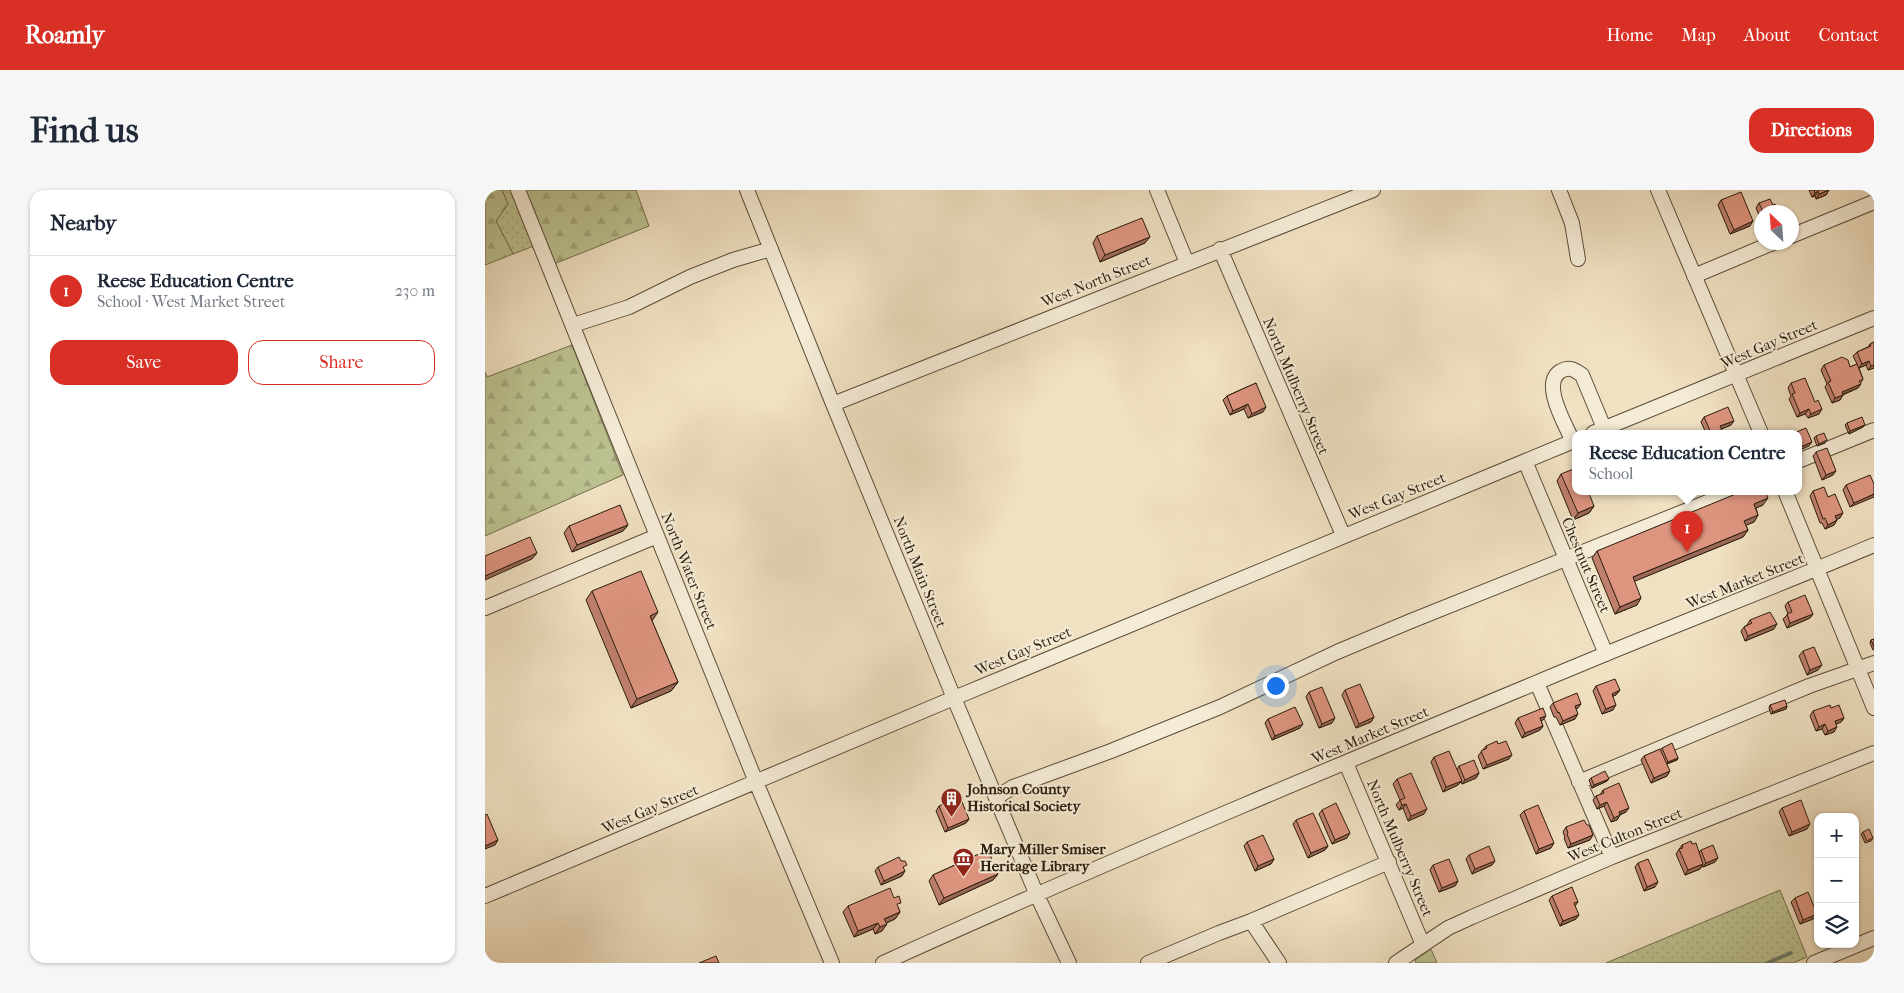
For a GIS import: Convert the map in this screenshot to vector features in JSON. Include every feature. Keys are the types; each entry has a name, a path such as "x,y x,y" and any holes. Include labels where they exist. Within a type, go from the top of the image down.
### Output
{"street":[{"name":"North Water Street","path":"518,190 756,782 832,963"},
{"name":"North Main Street","path":"747,190 954,698 1036,894 1069,963"},
{"path":"1157,190 1187,263"},
{"name":"West North Street","path":"833,404 1373,190"},
{"path":"1559,190 1572,223 1578,259"},
{"path":"1658,190 1760,430"},
{"path":"1799,233 1874,202"},
{"path":"573,325 629,307 690,277 733,260 771,249"},
{"name":"North Mulberry Street","path":"1220,250 1343,536"},
{"path":"1694,276 1756,250"},
{"name":"West Gay Street","path":"1601,430 1874,318"},
{"path":"1572,437 1553,396 1553,384 1557,373 1565,368 1575,369 1582,375 1599,430"},
{"path":"1802,459 1874,430"},
{"name":"West Gay Street","path":"485,896 954,698 1572,442"},
{"name":"Chestnut Street","path":"1525,461 1606,654"},
{"path":"997,797 1013,787 1111,751 1220,707 1337,652 1565,558 1725,495"},
{"path":"1787,495 1874,708"},
{"path":"485,608 657,536"},
{"name":"West Market Street","path":"883,963 1036,894 1346,763 1606,654 1874,545"},
{"path":"1579,782 1809,686 1859,670 1874,663"},
{"path":"1537,683 1612,857"},
{"name":"West Culton Street","path":"1396,963 1448,928 1472,917 1612,857 1874,753"},
{"name":"North Mulberry Street","path":"1346,763 1423,945"},
{"path":"1148,963 1389,862"},
{"path":"1251,921 1279,963"},
{"path":"1814,963 1874,938"}],"green space":[{"path":"485,190 502,190 508,204 496,221 513,254 485,265"},
{"path":"502,190 512,190 534,246 513,254 496,221 508,204"},
{"path":"525,190 636,190 649,226 554,264"},
{"path":"572,345 623,475 485,536 485,372 487,377"},
{"path":"1780,890 1807,957 1793,963 1606,963"},
{"path":"1431,949 1437,963 1416,963 1415,960"}],"building":[{"path":"1814,190 1829,190 1819,194 1818,191 1815,193"},
{"path":"1741,192 1753,221 1734,230 1721,200"},
{"path":"1770,199 1773,205 1760,205 1759,203"},
{"path":"1142,218 1150,237 1105,255 1097,236"},
{"path":"1874,342 1874,365 1871,366 1869,361 1862,364 1857,352 1871,346 1870,344"},
{"path":"1842,357 1848,360 1850,367 1857,364 1863,379 1859,381 1861,384 1842,392 1843,395 1835,398 1828,382 1831,381 1824,365"},
{"path":"1805,378 1815,402 1818,400 1822,409 1811,414 1809,409 1800,413 1792,394 1795,393 1791,383"},
{"path":"1256,383 1266,407 1252,414 1248,404 1233,411 1227,396"},
{"path":"1728,407 1734,421 1720,426 1722,430 1710,430 1704,417"},
{"path":"1862,417 1865,425 1850,431 1847,423"},
{"path":"1806,428 1812,442 1802,446 1802,430"},
{"path":"1824,433 1827,440 1819,444 1816,436"},
{"path":"1827,448 1836,471 1826,475 1816,452"},
{"path":"1572,470 1572,495 1590,495 1594,506 1578,513 1561,474"},
{"path":"1870,475 1874,484 1874,494 1854,503 1846,485"},
{"path":"1824,487 1828,497 1835,494 1843,513 1835,516 1837,520 1828,525 1825,518 1823,519 1813,491"},
{"path":"1733,495 1767,495 1768,498 1754,504 1758,515 1744,521 1748,530 1633,577 1641,598 1620,607 1597,551"},
{"path":"620,505 628,525 577,545 569,526"},
{"path":"530,537 537,553 485,576 485,556"},
{"path":"641,571 658,612 650,616 678,682 637,699 592,591"},
{"path":"1805,595 1813,614 1790,623 1787,614 1792,612 1788,602"},
{"path":"1770,612 1777,624 1748,636 1744,627 1752,623 1750,620"},
{"path":"1814,647 1822,665 1810,670 1803,651"},
{"path":"1615,679 1620,690 1612,694 1616,705 1606,709 1596,686"},
{"path":"1360,684 1374,717 1359,724 1345,690"},
{"path":"1322,687 1335,718 1322,724 1309,692"},
{"path":"1577,693 1581,704 1575,706 1578,714 1563,721 1553,703"},
{"path":"1785,700 1787,706 1773,712 1770,705"},
{"path":"1830,705 1831,708 1839,705 1844,718 1835,721 1837,727 1828,731 1825,724 1819,727 1813,711"},
{"path":"1295,707 1303,724 1275,736 1268,719"},
{"path":"1543,708 1546,716 1540,718 1543,726 1525,733 1518,718"},
{"path":"1497,741 1498,744 1506,741 1512,755 1487,765 1481,751 1487,748 1486,746"},
{"path":"1672,743 1678,758 1668,762 1662,748"},
{"path":"1660,749 1670,771 1654,778 1644,756"},
{"path":"1449,751 1462,781 1446,787 1434,757"},
{"path":"1474,760 1479,773 1465,780 1459,766"},
{"path":"1605,771 1609,779 1594,785 1591,778"},
{"path":"1411,773 1427,809 1411,816 1406,804 1402,805 1400,800 1405,798 1397,779"},
{"path":"1619,783 1629,808 1619,812 1620,815 1614,818 1607,802 1600,805 1596,796 1604,793 1603,790"},
{"name":"Johnson County Historical Society","path":"960,797 969,819 948,828 939,806"},
{"path":"1801,800 1810,824 1792,832 1782,808"},
{"path":"1336,803 1350,833 1335,840 1322,810"},
{"path":"1538,805 1554,843 1539,849 1524,811"},
{"path":"1313,813 1328,846 1311,853 1296,820"},
{"path":"487,814 498,840 485,846 485,815"},
{"path":"1584,820 1589,825 1593,835 1571,844 1566,827"},
{"path":"1869,829 1873,838 1867,841 1863,832"},
{"path":"1263,835 1274,859 1258,866 1247,842"},
{"path":"1691,841 1692,844 1696,843 1703,864 1688,870 1679,849 1683,848 1682,845"},
{"path":"1713,845 1718,858 1706,863 1701,850"},
{"path":"1489,846 1495,861 1475,869 1469,855"},
{"path":"988,850 998,874 944,898 933,875 964,861 962,856 970,852 972,857"},
{"path":"899,857 907,865 903,867 905,871 884,881 878,867"},
{"path":"1449,859 1458,881 1442,888 1433,865"},
{"path":"1648,859 1658,882 1647,887 1638,863"},
{"path":"1572,887 1578,902 1574,903 1579,915 1563,921 1552,896"},
{"path":"890,888 894,898 899,896 901,903 897,904 900,912 884,919 887,924 880,927 878,923 858,931 848,906"},
{"path":"1808,892 1814,907 1814,915 1803,920 1795,898"},
{"path":"716,956 719,963 699,963"}],"waterway":[{"path":"1767,963 1791,953"}],"place":[{"name":"Reese Education Centre","path":"1687,552"},
{"name":"Johnson County Historical Society","path":"951,817"},
{"name":"Mary Miller Smiser Heritage Library","path":"964,877"}]}
